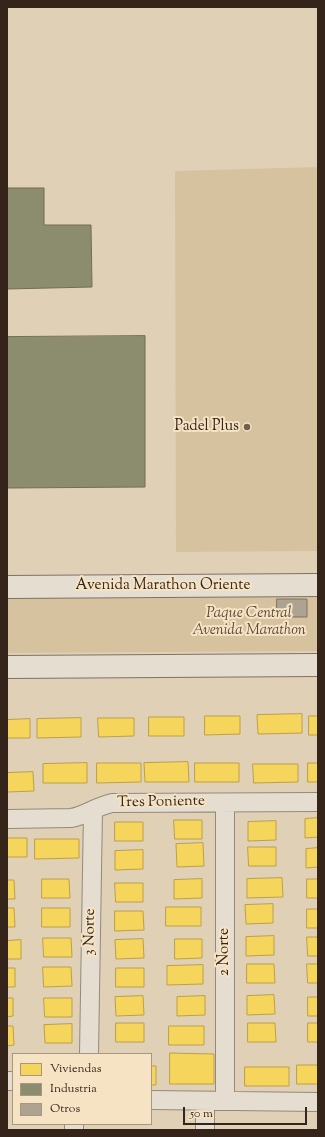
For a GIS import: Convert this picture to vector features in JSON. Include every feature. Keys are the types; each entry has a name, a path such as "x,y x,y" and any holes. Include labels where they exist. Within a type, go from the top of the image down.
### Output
{"main road":[{"name":"Avenida Marathon Oriente","path":"7,587 318,584"},
{"path":"7,667 318,665"}],"street":[{"name":"Tres Poniente","path":"7,819 76,818 112,803 318,802"},
{"name":"2 Norte","path":"225,803 225,1101"},
{"name":"3 Norte","path":"89,1053 93,810"},
{"path":"152,1100 318,1102"},
{"path":"205,1101 205,1130"}],"green space":[{"name":"Padel Plus","path":"318,167 318,551 176,552 175,171"},
{"name":"Paque Central Avenida Marathon","path":"318,592 318,651 7,653 7,595"}],"building: Viviendas":[{"path":"302,714 302,733 258,734 257,715"},
{"path":"205,716 240,716 240,734 205,735"},
{"path":"309,716 318,716 318,735 309,735"},
{"path":"149,717 184,717 184,736 149,736"},
{"path":"81,718 81,737 37,738 37,719"},
{"path":"98,718 134,718 134,736 99,737"},
{"path":"30,719 30,738 7,738 7,720"},
{"path":"188,762 189,782 145,782 144,763"},
{"path":"87,763 87,783 43,783 43,764"},
{"path":"97,763 141,763 141,782 97,783"},
{"path":"195,763 239,763 239,782 195,782"},
{"path":"308,763 318,763 318,782 308,782"},
{"path":"253,764 298,764 298,782 254,783"},
{"path":"33,772 34,791 7,792 7,773"},
{"path":"318,818 318,837 305,838 305,819"},
{"path":"174,820 202,820 202,839 175,839"},
{"path":"276,821 276,840 248,841 248,822"},
{"path":"115,822 143,822 143,841 115,841"},
{"path":"7,838 27,838 27,857 7,857"},
{"path":"35,839 79,839 79,858 35,859"},
{"path":"203,843 204,866 177,867 176,844"},
{"path":"248,847 276,847 276,866 249,866"},
{"path":"318,848 318,867 306,868 306,849"},
{"path":"143,850 143,869 115,870 115,851"},
{"path":"282,878 283,897 247,898 247,879"},
{"path":"42,879 69,879 70,898 42,898"},
{"path":"202,879 202,898 174,899 174,880"},
{"path":"307,879 318,879 318,898 307,898"},
{"path":"7,880 14,880 15,899 7,899"},
{"path":"115,883 143,883 143,902 116,902"},
{"path":"273,904 273,923 246,924 245,905"},
{"path":"166,907 201,907 201,926 166,926"},
{"path":"7,908 14,908 15,927 7,927"},
{"path":"42,908 70,908 70,927 42,927"},
{"path":"307,909 318,909 318,928 307,928"},
{"path":"115,911 143,911 144,930 115,931"},
{"path":"274,936 274,955 246,956 246,937"},
{"path":"307,937 318,937 318,956 308,956"},
{"path":"43,938 71,938 72,957 44,957"},
{"path":"143,939 144,958 116,959 115,940"},
{"path":"175,939 202,939 202,958 175,959"},
{"path":"21,940 21,959 7,959 7,941"},
{"path":"247,964 274,964 275,983 247,983"},
{"path":"307,964 318,964 318,983 308,983"},
{"path":"203,965 203,984 167,985 167,966"},
{"path":"43,967 71,967 72,986 44,987"},
{"path":"7,968 15,968 15,987 7,987"},
{"path":"116,968 144,968 144,987 116,987"},
{"path":"274,995 275,1014 247,1015 247,996"},
{"path":"143,996 144,1015 116,1016 115,997"},
{"path":"205,996 205,1015 177,1016 177,997"},
{"path":"308,997 318,997 318,1016 308,1016"},
{"path":"7,998 13,998 13,1016 7,1017"},
{"path":"44,998 72,998 72,1017 45,1017"},
{"path":"116,1023 144,1023 144,1042 116,1042"},
{"path":"248,1023 275,1023 276,1042 248,1042"},
{"path":"308,1023 318,1023 318,1042 308,1042"},
{"path":"72,1024 72,1043 45,1043 44,1025"},
{"path":"7,1026 13,1026 14,1045 7,1046"},
{"path":"169,1026 204,1026 204,1045 169,1045"},
{"path":"170,1053 214,1054 214,1084 170,1084"},
{"path":"297,1065 318,1065 318,1084 297,1084"},
{"path":"152,1066 156,1066 156,1085 152,1085"},
{"path":"245,1067 289,1067 289,1086 245,1086"}],"building: Industria":[{"path":"7,188 44,188 44,225 91,225 92,287 7,289"},
{"path":"145,336 145,487 7,488 7,337"}],"building: Otros":[{"path":"277,599 307,599 307,617 277,617"}],"place":[{"name":"Padel Plus","path":"247,427"}]}
